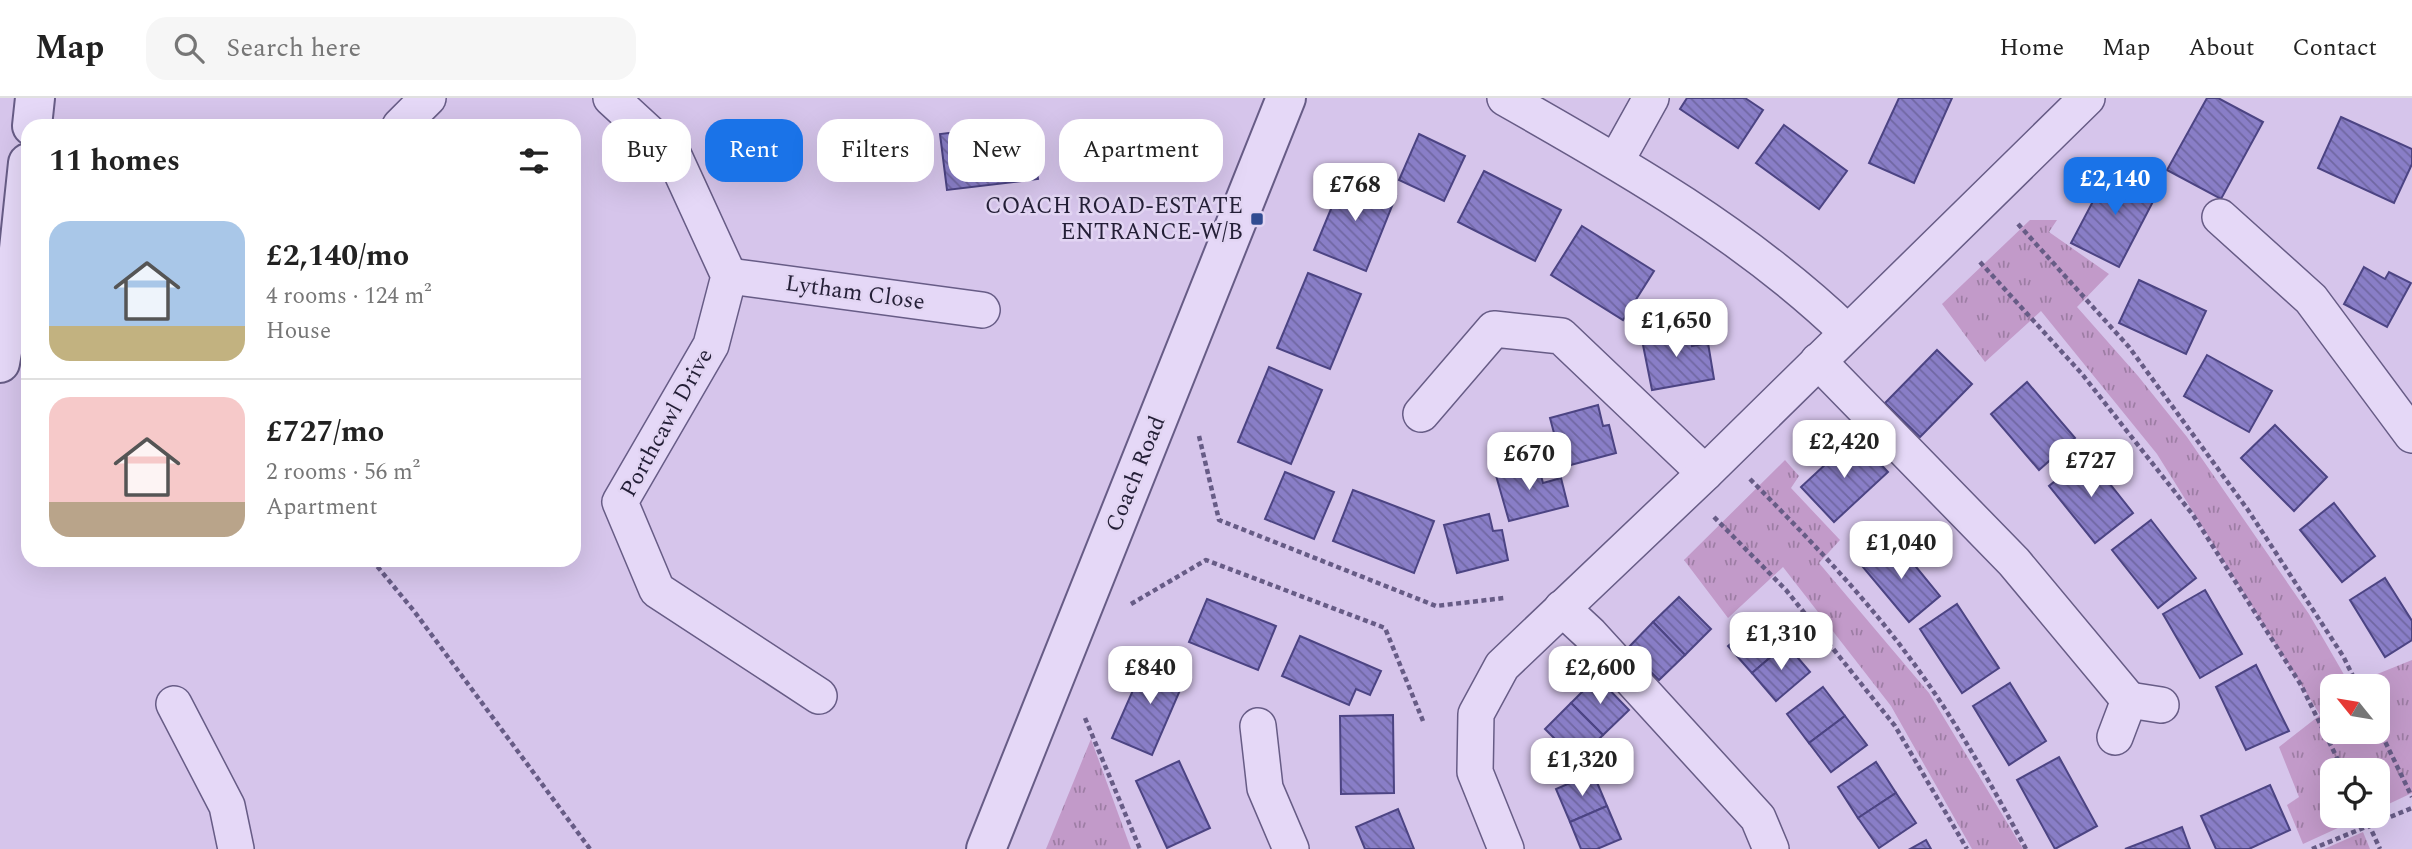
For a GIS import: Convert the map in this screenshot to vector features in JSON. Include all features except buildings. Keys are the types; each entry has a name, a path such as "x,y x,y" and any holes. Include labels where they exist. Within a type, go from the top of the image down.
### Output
{"street":[{"path":"33,119 35,98"},
{"path":"407,119 428,98"},
{"path":"611,98 674,156 729,276"},
{"name":"Coach Road","path":"986,849 1286,98"},
{"path":"1505,98 1616,161 1725,230 1815,301 1847,332"},
{"path":"1616,161 1651,98"},
{"path":"1506,849 1475,772 1476,714 1502,666 1706,472 2087,98"},
{"path":"2220,216 2311,299 2412,434"},
{"path":"0,363 21,230"},
{"name":"Lytham Close","path":"729,276 982,310"},
{"name":"Porthcawl Drive","path":"729,276 711,345 620,502 657,590 819,696"},
{"path":"1421,414 1494,329 1562,336 1706,472"},
{"path":"1818,361 2014,562 2145,703 2115,737"},
{"path":"1562,608 1599,644 1758,818 1771,849"},
{"path":"174,704 227,806 236,849"},
{"path":"1258,726 1265,788 1291,849"}],"path":[{"path":"2018,225 2137,358 2248,510 2352,674"},
{"path":"1980,262 2082,374 2193,515 2301,685 2337,758"},
{"path":"1199,436 1219,520 1436,606 1504,598"},
{"path":"1706,472 1786,590 1895,726 1966,849"},
{"path":"1706,472 1824,554 1903,649 1972,750 2026,849"},
{"path":"1131,604 1206,561 1385,628 1423,721"},
{"path":"378,567 414,611 590,849"},
{"path":"1085,718 1140,849"},
{"path":"2386,744 2412,797"},
{"path":"2390,817 2412,808"},
{"path":"2312,849 2363,828"},
{"path":"2371,828 2380,849"}],"green space":[{"path":"2030,220 2057,220 2049,232 2109,274 2077,307 2187,437 2309,614 2344,674 2320,674 2320,715 2157,454 2041,311 1985,362 1942,304"},
{"path":"1785,460 1799,476 1791,488 1840,540 1819,563 1929,693 2023,849 1972,849 1891,706 1783,567 1728,618 1684,560"},
{"path":"2412,660 2412,793 2390,803 2390,758 2320,758 2320,828 2338,828 2303,844 2287,805 2299,797 2279,747 2320,715 2320,744 2390,744 2390,674 2377,674"},
{"path":"1091,739 1131,849 1046,849"},
{"path":"2363,832 2370,849 2324,849"}],"place":[{"name":"COACH ROAD-ESTATE ENTRANCE-W/B","path":"1257,219"}]}
